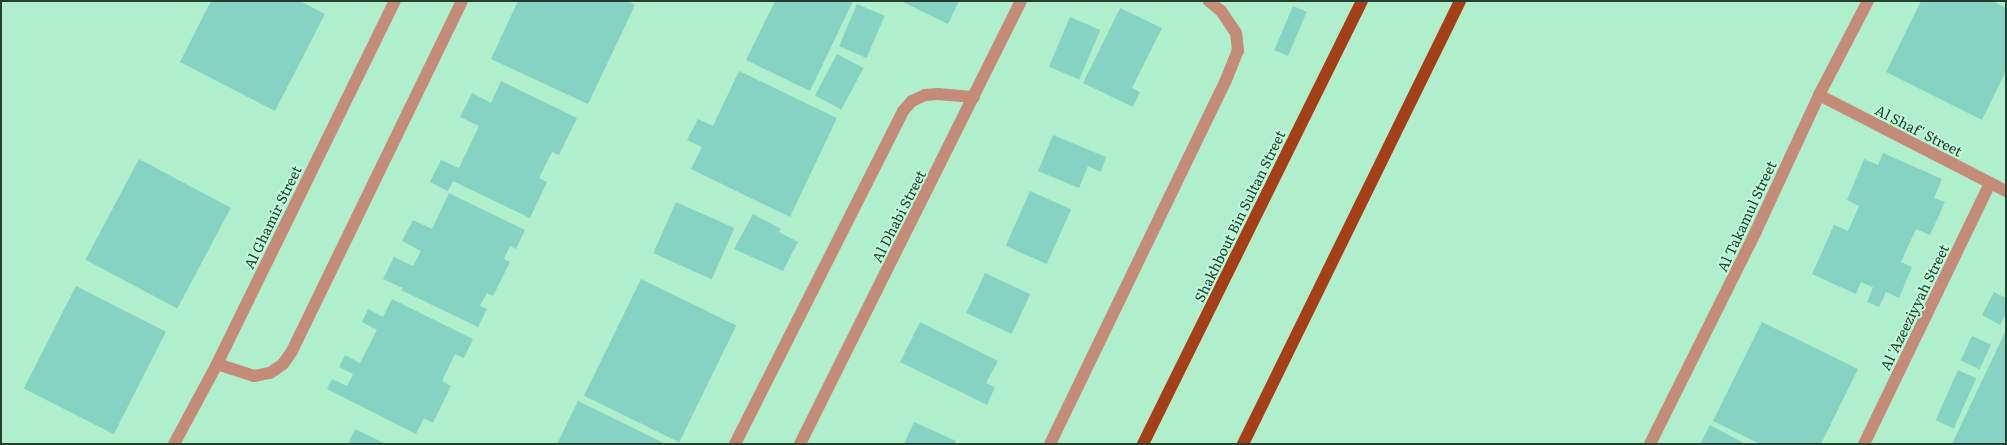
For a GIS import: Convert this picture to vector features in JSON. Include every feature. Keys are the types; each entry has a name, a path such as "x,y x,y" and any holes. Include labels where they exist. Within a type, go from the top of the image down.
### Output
{"main road":[{"name":"Shakhbout Bin Sultan Street","path":"1143,444 1362,1"},
{"path":"1243,444 1460,1"}],"street":[{"name":"Al Ghamir Street","path":"174,444 217,364 395,1"},
{"path":"217,364 254,376 270,373 283,364 462,1"},
{"name":"Al Dhabi Street","path":"800,444 1021,1"},
{"path":"1050,444 1218,98 1238,51 1236,33 1221,11 1209,1"},
{"name":"Al Takamul Street","path":"1650,444 1756,230 1819,96 1868,1"},
{"path":"735,444 903,110 912,101 925,95 938,94 974,97"},
{"name":"Al Shaf' Street","path":"1819,96 2006,191"},
{"name":"Al 'Azeeziyyah Street","path":"1864,444 1990,183"}],"building":[{"path":"211,1 300,1 325,14 275,111 180,62"},
{"path":"518,1 628,1 635,5 588,104 491,59"},
{"path":"775,1 853,1 810,91 746,60"},
{"path":"901,1 959,1 948,24"},
{"path":"1921,1 1992,1 2006,8 2006,71 1982,120 1886,72"},
{"path":"857,4 885,16 867,58 839,46"},
{"path":"1293,6 1307,12 1288,56 1274,50"},
{"path":"1120,8 1162,28 1132,88 1140,92 1133,107 1083,83"},
{"path":"1070,17 1100,30 1079,80 1049,67"},
{"path":"837,54 863,68 841,110 815,95"},
{"path":"739,71 837,118 790,217 691,169 702,147 687,140 698,119 713,126"},
{"path":"501,81 577,118 559,155 552,152 539,178 547,182 530,218 453,181 448,191 430,182 441,160 459,168 479,126 460,117 472,93 491,103"},
{"path":"1053,135 1106,157 1101,172 1088,166 1079,188 1038,171"},
{"path":"1883,153 1942,179 1934,198 1945,202 1930,235 1916,229 1901,262 1912,267 1899,298 1886,292 1879,307 1867,302 1873,287 1861,282 1856,294 1812,274 1834,225 1848,231 1859,206 1847,200 1864,159 1878,165"},
{"path":"139,159 231,208 177,308 85,260"},
{"path":"1030,191 1071,209 1047,264 1006,246"},
{"path":"449,193 525,230 516,249 510,246 504,259 510,262 493,296 487,293 480,306 487,309 478,327 401,290 403,288 383,279 394,257 413,266 421,251 402,241 413,220 432,229"},
{"path":"676,202 734,228 712,279 653,253"},
{"path":"753,214 781,229 779,232 798,242 783,271 734,249"},
{"path":"985,273 1030,294 1012,334 966,313"},
{"path":"641,279 736,325 679,442 584,396"},
{"path":"76,286 166,332 114,434 24,388"},
{"path":"1994,292 2006,298 2006,314 2000,325 1982,315"},
{"path":"392,299 473,339 464,358 455,354 442,381 451,386 433,423 424,418 416,434 327,389 332,379 347,386 353,374 339,367 345,355 360,363 377,330 362,322 368,309 383,317"},
{"path":"920,322 998,361 986,383 995,387 987,405 900,362"},
{"path":"1762,322 1858,369 1821,444 1760,444 1713,421"},
{"path":"2006,330 2006,444 1952,444"},
{"path":"1972,336 1991,345 1980,369 1961,360"},
{"path":"1958,370 1976,378 1954,428 1936,420"},
{"path":"578,401 666,444 557,444"},
{"path":"914,422 956,441 954,444 904,444"},
{"path":"1710,425 1746,444 1700,444"},
{"path":"355,429 386,444 348,444"}]}
